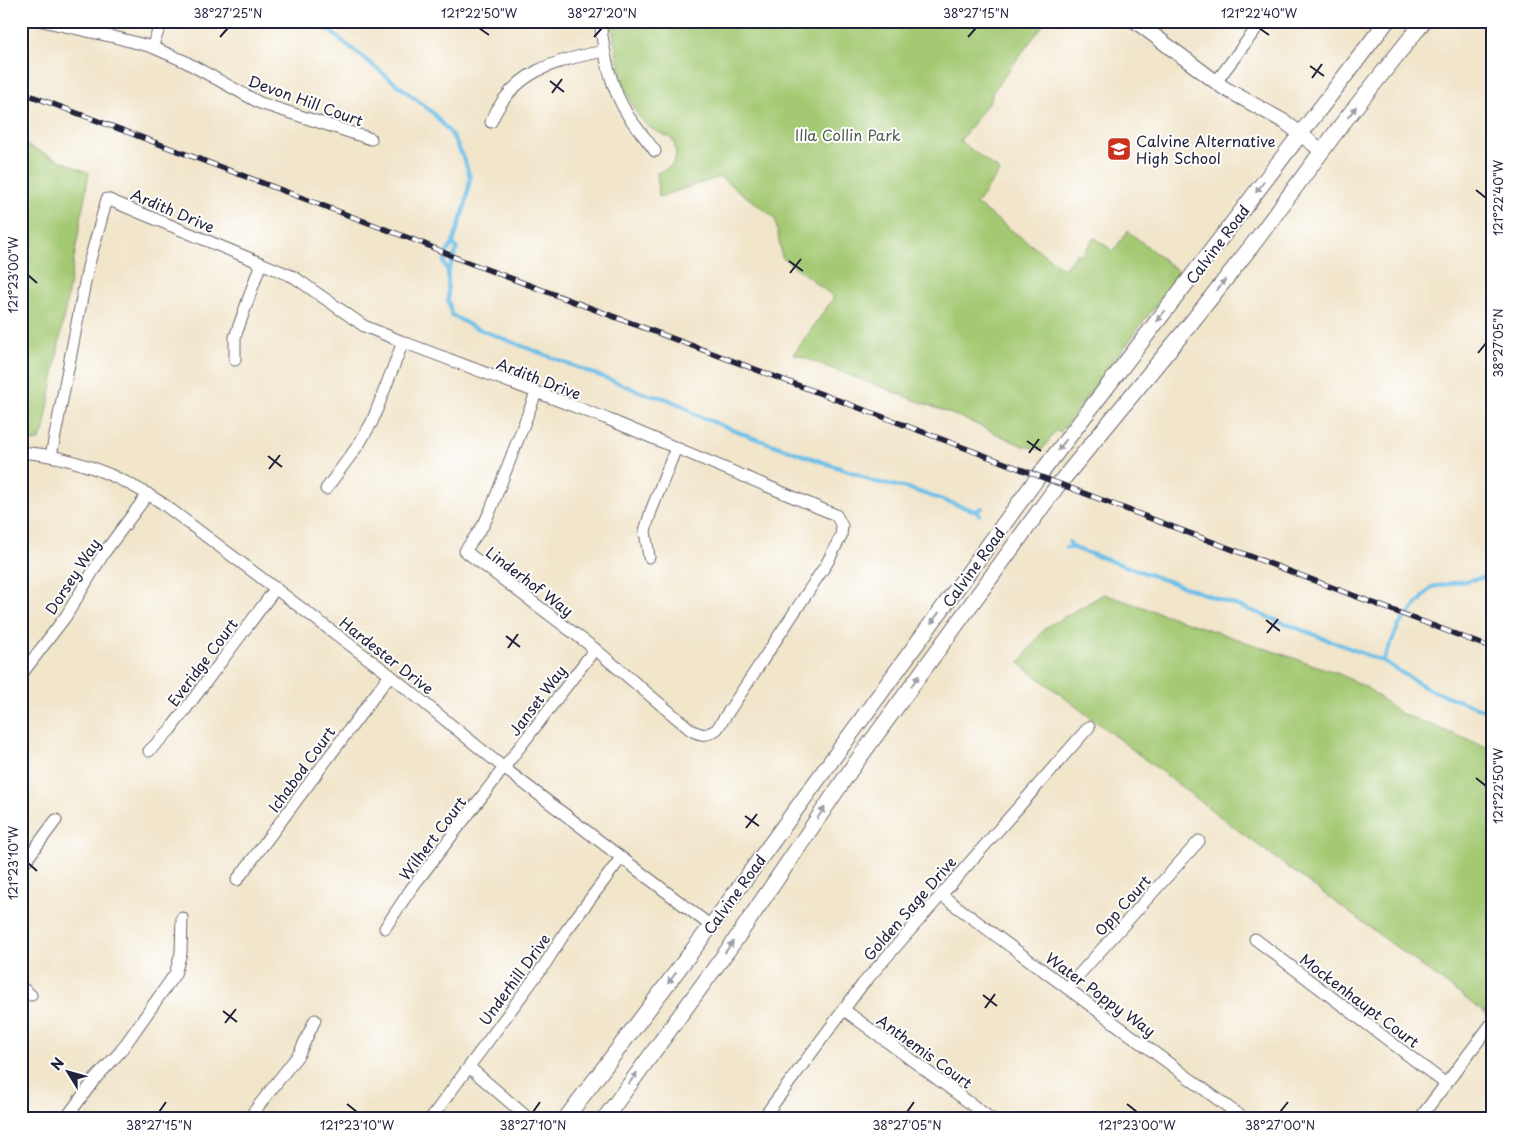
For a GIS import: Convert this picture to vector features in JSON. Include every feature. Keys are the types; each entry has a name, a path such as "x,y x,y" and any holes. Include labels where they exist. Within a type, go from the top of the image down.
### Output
{"main road":[{"name":"Calvine Road","path":"566,1118 711,926 1038,477 1386,21"},
{"name":"Calvine Road","path":"604,1118 736,939 852,768 1052,492 1258,239 1322,151 1424,21"}],"street":[{"name":"Devon Hill Court","path":"42,21 152,47 184,61 260,103 371,139"},
{"path":"152,47 162,21"},
{"path":"600,21 610,76 628,116 655,151"},
{"path":"1135,21 1216,82 1284,122 1322,151"},
{"path":"1216,82 1262,21"},
{"path":"491,122 504,100 524,79 536,70 562,60 604,51"},
{"name":"Ardith Drive","path":"51,456 88,266 107,199 294,277 364,326 676,448 828,510 836,515 842,526 840,536 827,564 717,728 708,735 700,735 691,730 595,649"},
{"path":"235,360 235,337 261,264"},
{"path":"326,489 359,444 372,422 403,342"},
{"name":"Linderhof Way","path":"536,393 491,509 484,524 466,551 595,649"},
{"path":"649,557 645,531 676,448"},
{"name":"Hardester Drive","path":"21,452 81,463 111,474 148,494 390,675 504,768 711,926"},
{"name":"Dorsey Way","path":"21,675 66,616 104,553 148,494"},
{"name":"Everidge Court","path":"149,751 170,730 276,588"},
{"name":"Janset Way","path":"504,768 595,649"},
{"name":"Ichabod Court","path":"236,880 390,675"},
{"name":"Golden Sage Drive","path":"763,1118 862,984 1089,727"},
{"name":"Wilhert Court","path":"385,928 411,888 504,768"},
{"path":"21,867 56,820"},
{"name":"Opp Court","path":"1067,988 1199,841"},
{"name":"Underhill Drive","path":"431,1118 546,964 566,931 620,858"},
{"name":"Water Poppy Way","path":"941,895 1243,1118"},
{"path":"66,1118 95,1079 120,1052 175,974 181,953 182,918"},
{"name":"Mockenhaupt Court","path":"1255,940 1446,1084"},
{"path":"21,987 31,995"},
{"name":"Anthemis Court","path":"843,1009 990,1118"},
{"path":"249,1118 299,1054 315,1020"},
{"path":"1420,1118 1492,1023"},
{"path":"469,1066 528,1118"}],"green space":[{"name":"Illa Collin Park","path":"611,21 1046,21 991,94 993,96 960,141 1000,171 976,204 1064,269 1077,253 1081,256 1093,239 1095,238 1113,251 1128,231 1180,273 1060,433 1056,430 1042,450 1023,446 962,418 794,354 834,297 782,257 775,218 720,177 659,197 657,173 672,165 676,152 675,146 673,140 649,127 640,118 633,106 622,78"},
{"path":"21,143 89,173 44,430 39,440 34,442 21,441"},
{"path":"1104,594 1335,672 1366,687 1400,713 1492,749 1492,1018 1243,834 1019,663 1045,628"}],"waterway":[{"path":"317,21 432,112 452,135 465,161 470,177 466,203 453,243 446,254 444,263 448,272"},
{"path":"453,243 457,249 448,272 448,300 452,315 473,327 649,395 665,398 685,407 696,415 751,437 857,474 871,481 907,488 975,511 980,515"},
{"path":"975,511 982,508"},
{"path":"1069,542 1074,548"},
{"path":"1066,548 1074,548 1247,609 1383,661"},
{"path":"1492,565 1482,578 1432,587 1399,625 1383,661 1428,689 1492,713"}],"railway":[{"path":"21,92 1492,648"}],"place":[{"name":"Calvine Alternative High School","path":"1119,149"}]}
